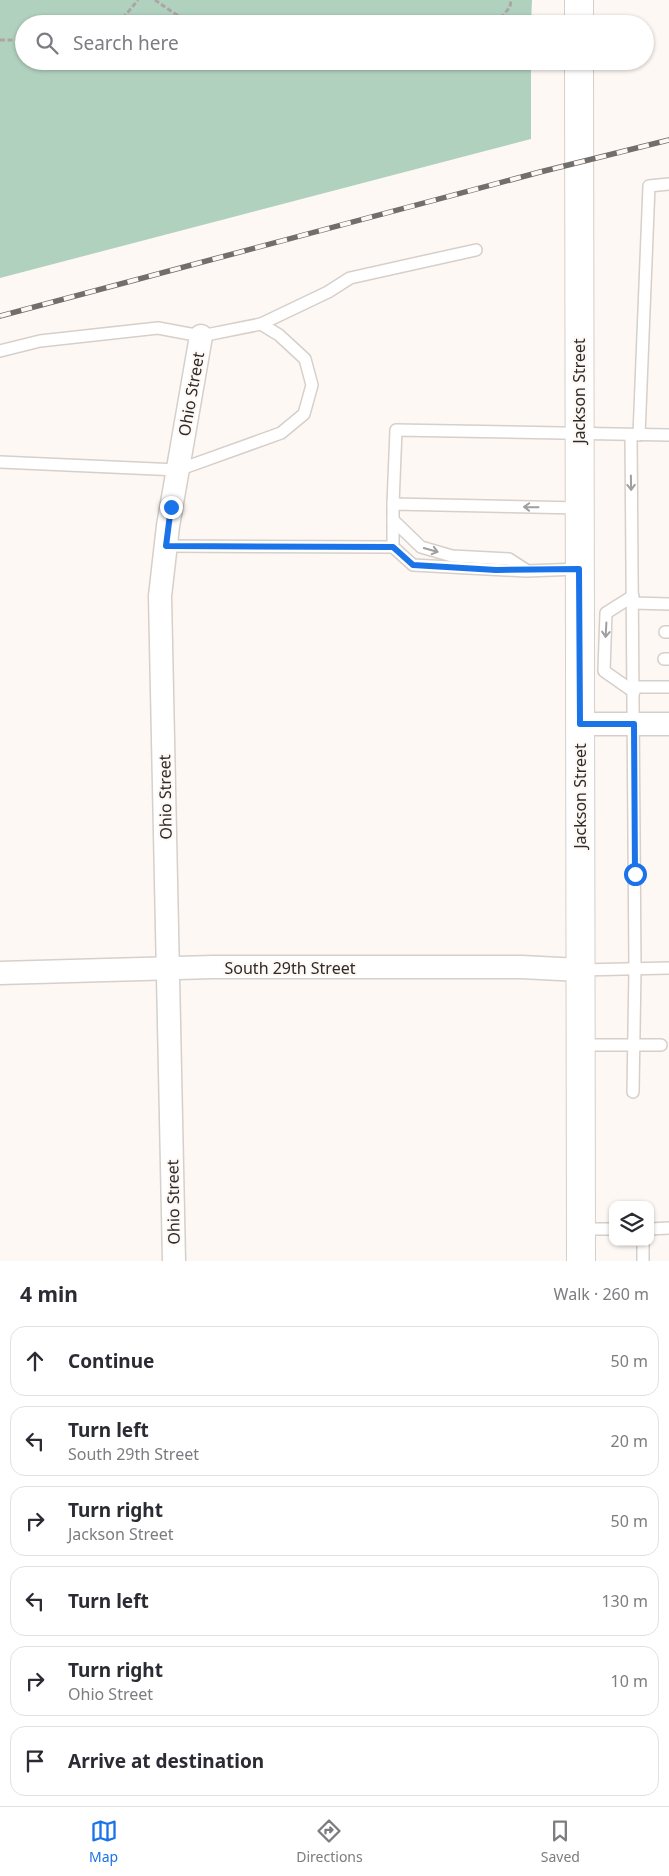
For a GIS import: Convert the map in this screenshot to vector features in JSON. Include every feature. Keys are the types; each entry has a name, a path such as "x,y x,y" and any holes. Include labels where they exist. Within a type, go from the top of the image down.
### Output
{"main road":[{"path":"579,0 579,15"},
{"name":"Jackson Street","path":"579,70 582,1261"}],"street":[{"name":"Ohio Street","path":"174,1261 160,596 166,546 201,336"},
{"path":"580,724 669,724"},
{"name":"South 29th Street","path":"0,973 169,968 521,967 580,970"}],"lane":[{"path":"633,1092 635,968 634,689 636,660 633,599 635,434 649,186 669,184"},
{"path":"0,351 40,342 158,328 201,336 261,324 328,292 350,278 476,250"},
{"path":"0,462 178,470 282,434 304,414 312,385 305,359 279,335 261,324"},
{"path":"393,547 396,430 579,435 669,434"},
{"path":"393,504 579,508"},
{"path":"393,520 421,547 452,556 509,559 526,570"},
{"path":"166,546 393,547 413,565 526,570 579,569"},
{"path":"669,604 633,599 606,613 604,670 634,689 669,687"},
{"path":"580,970 669,968"},
{"path":"581,1045 661,1044"},
{"path":"654,1229 669,1228"},
{"path":"581,1229 609,1229"},
{"path":"643,1246 643,1261"}],"path":[{"path":"126,15 138,0"},
{"path":"155,0 171,12 179,15"},
{"path":"503,15 510,7 511,0"},
{"path":"0,40 15,40"}],"green space":[{"path":"0,0 532,0 531,15 15,15 15,70 531,70 531,139 0,278"}],"railway":[{"path":"0,316 540,172 669,140"}],"route":[{"path":"171,507 166,546 393,547 413,565 496,570 579,569 580,724 634,724 635,874"}]}
